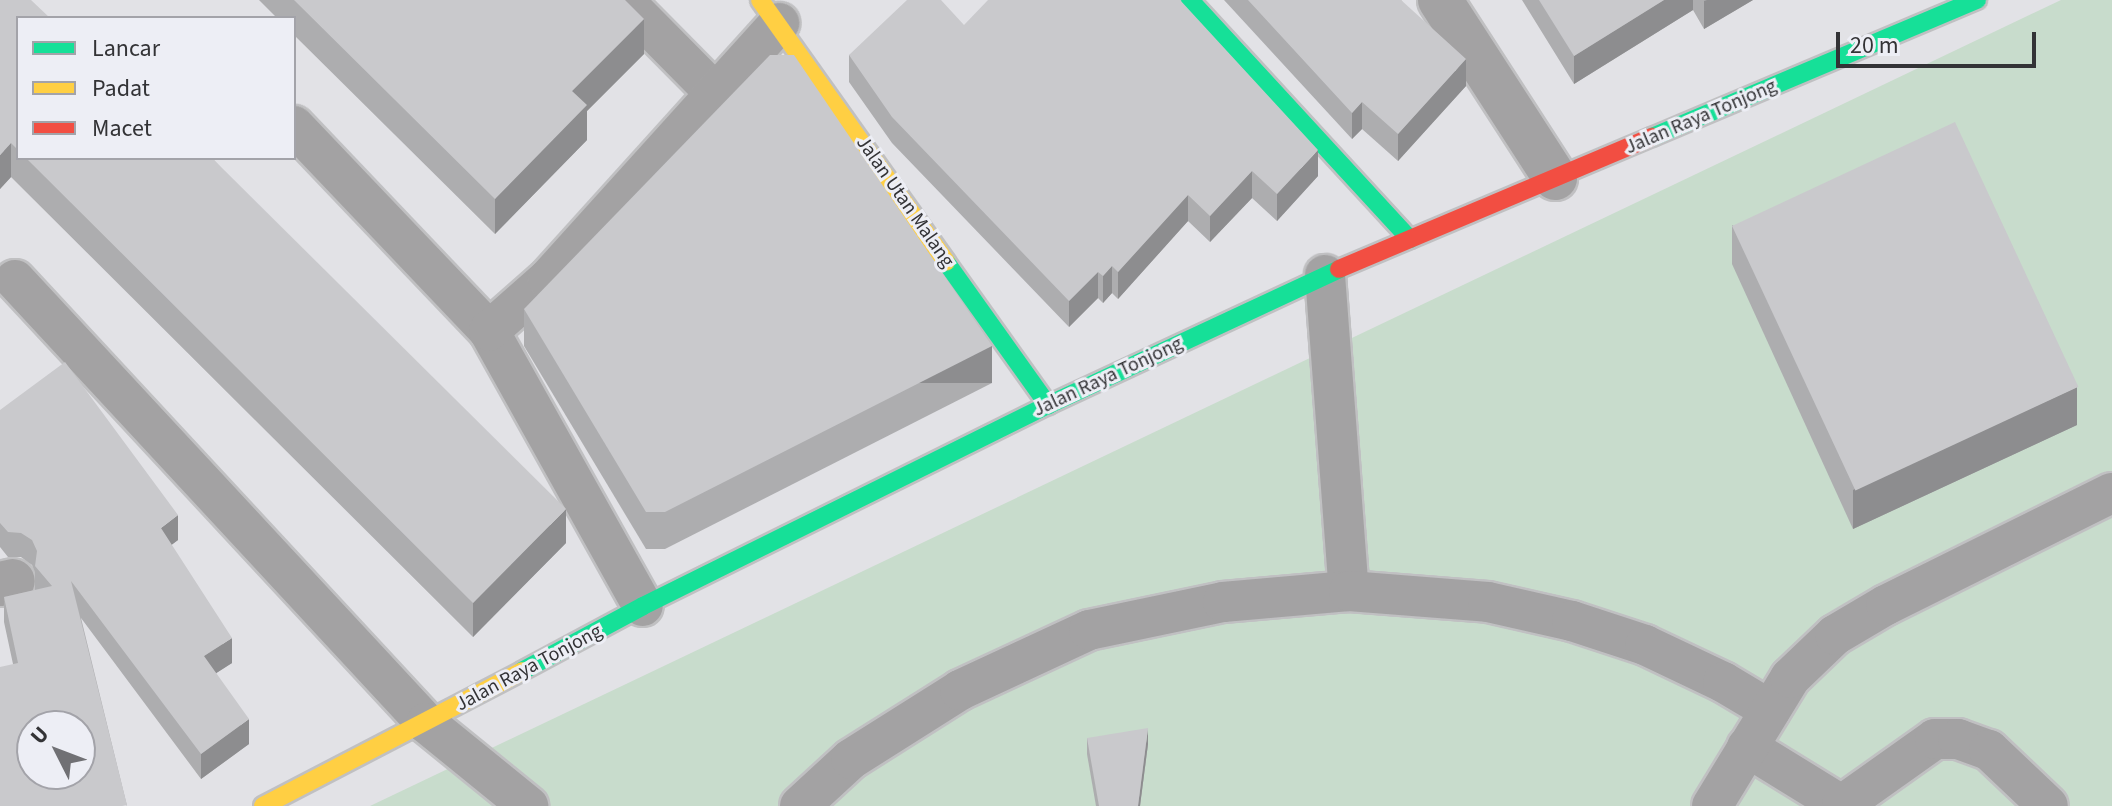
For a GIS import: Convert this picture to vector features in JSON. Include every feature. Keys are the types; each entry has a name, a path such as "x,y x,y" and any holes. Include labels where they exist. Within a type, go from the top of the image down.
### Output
{"main road":[{"path":"1190,0 1410,239"},
{"name":"Jalan Raya Tonjong","path":"263,806 426,723 643,606 1048,405 1325,275 1977,0"},
{"name":"Jalan Utan Malang","path":"770,12 1048,405"}],"street":[{"path":"1440,0 1555,178"}],"lane":[{"path":"623,0 716,94"},
{"path":"489,331 548,279 716,94 770,12"},
{"path":"296,128 489,331 643,606"},
{"path":"1325,275 1349,591"},
{"path":"15,280 426,723 528,806"},
{"path":"1712,806 1790,678 1835,635 1886,605 2112,493"},
{"path":"800,806 851,759 960,690 1089,630 1223,602 1349,591 1488,602 1572,621 1645,645 1723,682 1770,710"},
{"path":"1747,747 1842,806 1935,739 1958,739 1989,750 2048,806"}],"green space":[{"path":"2061,0 2112,0 2112,806 370,806"}],"building":[{"path":"0,0 31,0 48,16 16,16 16,148 11,143 0,155"},
{"path":"294,0 625,0 644,19 572,91 587,105 495,199"},
{"path":"907,0 941,0 964,25 988,0 1180,0 1318,150 1277,194 1252,171 1210,216 1188,195 1118,272 1112,266 1103,276 1098,272 1069,301 892,117 849,55"},
{"path":"1248,0 1401,0 1466,59 1398,134 1362,102 1352,113"},
{"path":"1539,0 1664,0 1574,56"},
{"path":"770,55 794,55 992,346 665,512 646,512 524,309"},
{"path":"1955,122 2078,387 1855,491 1732,226"},
{"path":"28,160 214,160 566,509 473,603"},
{"path":"65,362 178,515 161,528 232,638 204,656 249,719 201,754 71,581 127,805 0,806 0,667 18,663 4,597 52,586 35,566 37,551 32,540 21,533 8,532 0,523 0,410"},
{"path":"1148,728 1138,806 1099,806 1087,738"}],"traffic: fast":[{"path":"1190,0 1410,239"},
{"path":"1652,137 1977,0"},
{"path":"946,262 1048,405"},
{"path":"522,671 643,606 1048,405 1339,269"}],"traffic: slow":[{"path":"760,0 946,262"},
{"path":"263,806 522,671"}],"traffic: jam":[{"path":"1339,269 1652,137"}]}
